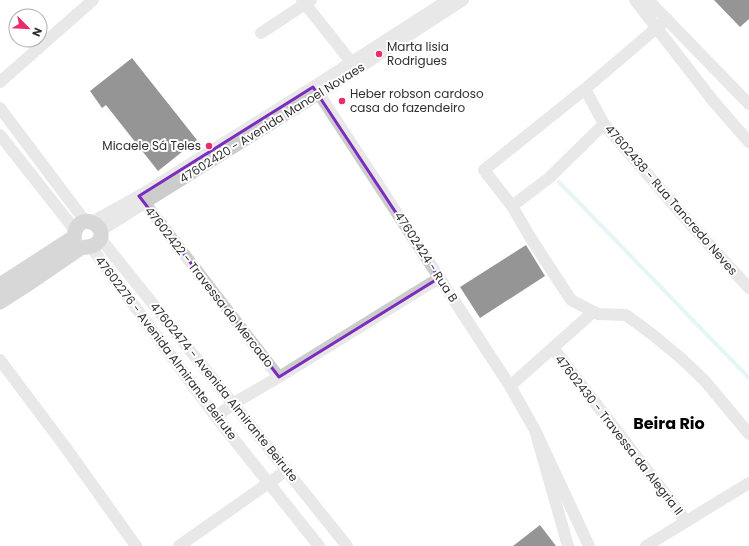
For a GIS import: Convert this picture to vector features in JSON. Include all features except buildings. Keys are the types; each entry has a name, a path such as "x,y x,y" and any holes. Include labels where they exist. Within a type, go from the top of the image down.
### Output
{"main road":[{"path":"0,302 21,280 88,234"},
{"path":"0,285 21,280"}],"street":[{"path":"0,82 93,0"},
{"path":"261,33 306,1 354,66 448,0"},
{"name":"47602420 - Avenida Manoel Novaes","path":"88,234 354,66 463,0"},
{"path":"635,0 714,102 749,142"},
{"path":"648,0 749,104"},
{"path":"667,19 585,89 484,170 512,206 530,237 571,300 598,314 626,315 653,335 682,359 705,381 749,434"},
{"name":"47602438 - Rua Tancredo Neves","path":"585,89 604,124 693,227 749,288"},
{"name":"47602424 - Rua B","path":"316,90 510,386 535,430 589,546"},
{"path":"0,108 88,234"},
{"path":"512,206 550,178 604,124"},
{"name":"47602276 - Avenida Almirante Beirute","path":"0,135 88,234 216,417 319,546"},
{"name":"47602422 - Travessa do Mercado","path":"142,199 279,377"},
{"name":"47602474 - Avenida Almirante Beirute","path":"88,234 234,403 347,546"},
{"name":"47602422 - Travessa do Mercado","path":"216,417 234,403 279,377 439,278"},
{"path":"510,386 593,312"},
{"name":"47602430 - Travessa da Alegria II","path":"553,348 686,521"},
{"path":"0,360 66,448 136,546"},
{"name":"47602424 - Rua B","path":"535,430 568,546"},
{"path":"179,546 287,470"},
{"path":"646,546 749,483"}],"highlighted area":[{"path":"313,87 439,278 279,377 139,196"}],"waterway":[{"path":"559,182 749,378"}],"place":[{"name":"Marta lisia Rodrigues","path":"379,54"},
{"name":"Heber robson cardoso casa do fazendeiro","path":"342,101"},
{"name":"Micaele Sá Teles","path":"209,146"}],"district":[{"name":"Beira Rio","path":"669,423"}]}
